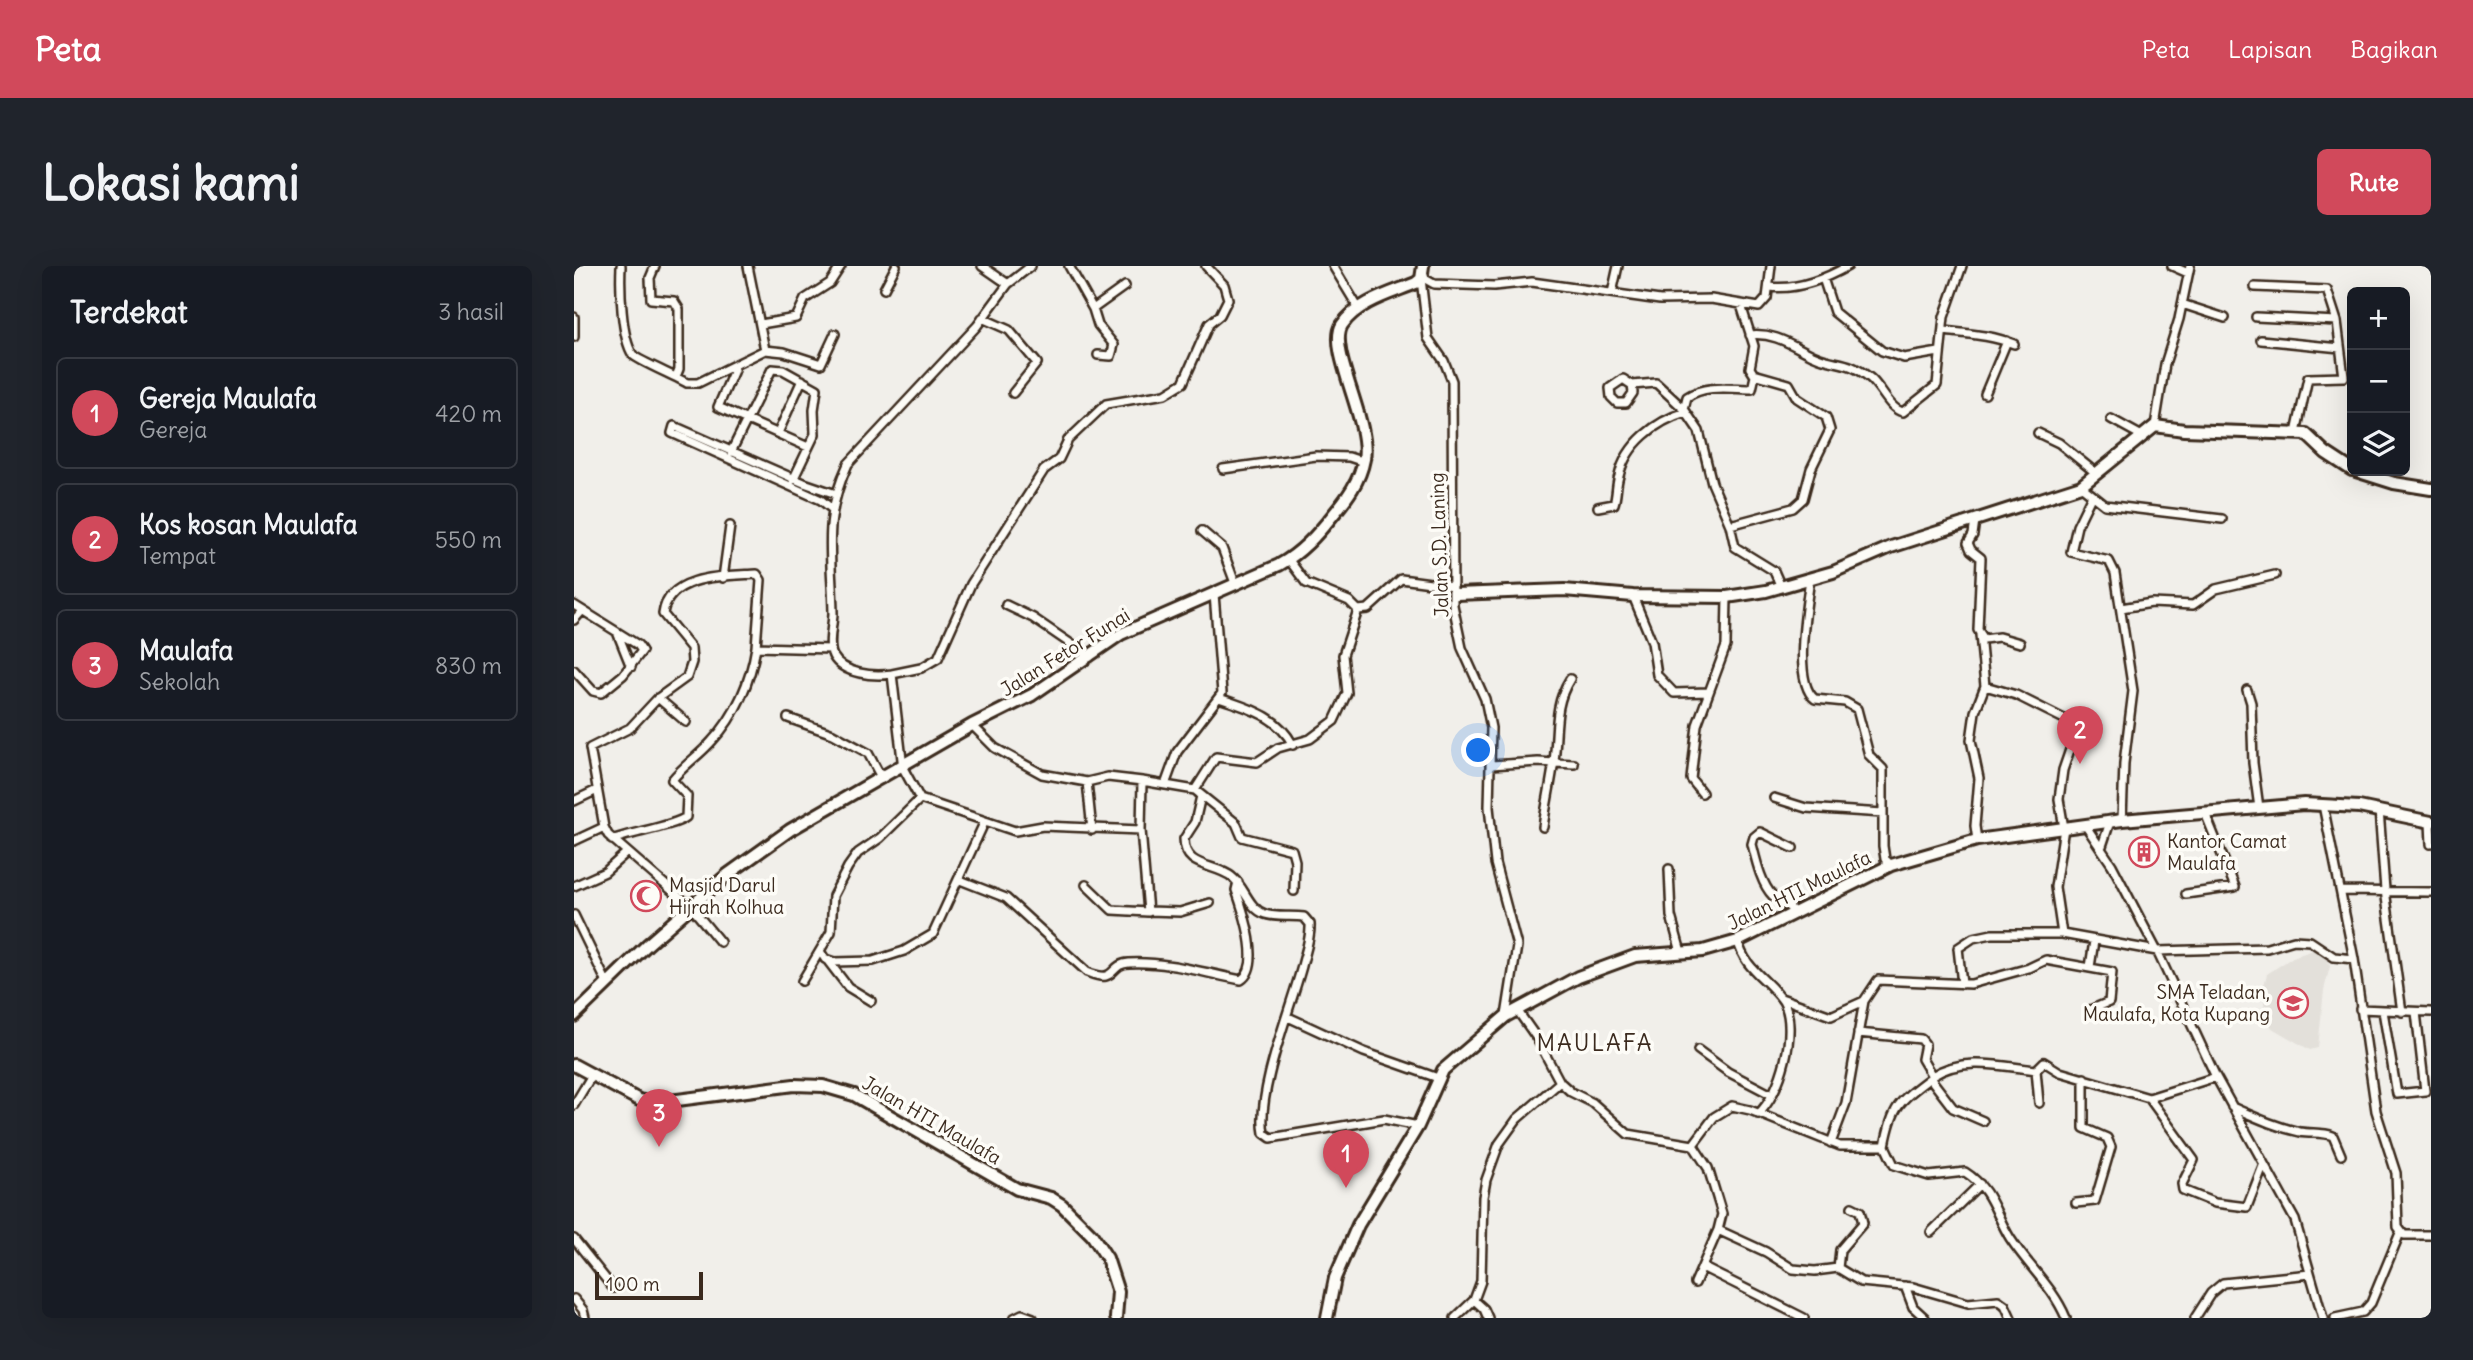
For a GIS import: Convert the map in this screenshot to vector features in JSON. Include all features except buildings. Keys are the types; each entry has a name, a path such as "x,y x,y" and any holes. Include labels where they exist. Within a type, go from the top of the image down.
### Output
{"street":[{"path":"621,266 625,322 632,352 637,358 677,374 687,383 698,383 765,350 784,352 821,364 835,334"},
{"path":"654,266 650,278 651,299 674,301 678,309 677,374"},
{"path":"748,266 754,308 761,324 765,350"},
{"path":"761,324 796,318 805,299 830,283 841,266"},
{"path":"884,289 896,266"},
{"path":"982,266 1008,284"},
{"path":"1069,266 1093,309 1101,330 1114,345 1111,356 1098,355"},
{"path":"1027,267 1008,284 982,318 854,455 836,494 828,534 833,603 831,649 840,664 851,670 892,674 920,668 938,658 977,573 1044,470 1059,459 1068,440 1106,404 1171,393 1187,379 1209,324 1220,315 1228,299 1224,285 1206,266"},
{"path":"1334,266 1359,309"},
{"path":"1612,293 1618,266"},
{"path":"1422,272 1425,279 1434,284 1494,286 1532,282 1660,300 1711,299 1761,306 1770,287 1771,266"},
{"path":"1770,287 1786,288 1823,278 1848,266"},
{"path":"1750,335 1768,335 1800,346 1814,356 1844,362 1871,379 1893,407 1903,412 1936,387 1946,309 1962,266"},
{"path":"1358,610 1368,609 1401,579 1454,590 1564,590 1633,596 1727,597 1781,587 1833,572 1891,547 2081,485 2155,426 2170,343 2189,269 2172,266"},
{"name":"Jalan Fetor Funai","path":"574,1016 727,875 772,842 903,768 972,725 1032,695 1121,634 1289,560 1310,543 1355,485 1364,462 1362,422 1338,340 1343,325 1359,309 1422,272"},
{"name":"Jalan S.D. Laning","path":"1422,272 1428,338 1444,361 1452,381 1453,605 1462,648 1488,709 1491,765 1489,807 1495,863 1517,946 1506,1016"},
{"path":"1823,278 1834,312 1882,351 1904,358 1939,352"},
{"path":"1093,309 1125,286"},
{"path":"2255,287 2327,290 2337,321 2344,377 2308,378 2296,433"},
{"path":"2182,304 2225,318"},
{"path":"1730,525 1793,508 1803,499 1811,469 1830,430 1826,417 1797,398 1788,384 1754,374 1750,368 1754,346 1741,305"},
{"path":"574,317 574,337"},
{"path":"2256,317 2337,321"},
{"path":"982,318 1009,330 1037,363 1013,393"},
{"path":"1944,331 1975,336 1985,334 2011,342 1984,394"},
{"path":"2261,340 2340,348"},
{"path":"730,455 772,369 783,370 802,380 817,389 815,434 790,487"},
{"path":"734,370 718,407 808,447"},
{"path":"1685,410 1687,397 1693,393 1726,387 1752,389 1754,374"},
{"path":"778,433 802,380"},
{"path":"1632,385 1656,383 1685,410 1703,438 1712,483 1730,525 1735,547 1774,571 1781,587"},
{"path":"1598,507 1614,504 1619,474 1635,442 1685,410"},
{"path":"2111,419 2142,436"},
{"path":"832,509 821,500 790,487 730,455 674,426 672,428 672,433 730,455 794,479 836,494"},
{"path":"2155,426 2184,430 2306,434 2326,453 2347,466"},
{"path":"2038,433 2059,443 2096,473"},
{"path":"1223,469 1316,456 1349,457 1364,462"},
{"path":"2372,476 2394,483 2431,489"},
{"path":"2081,485 2105,505 2222,519"},
{"path":"2092,495 2077,526 2071,552 2109,561 2115,573 2133,691 2116,821 2102,846"},
{"path":"1975,520 1973,535 1968,543 1981,558 1977,621 1984,686 1975,712 1971,740 1979,778 1975,826 1977,840"},
{"path":"723,578 730,526"},
{"path":"1202,531 1222,548 1235,583"},
{"path":"1289,560 1306,583 1349,601 1358,610"},
{"path":"2121,608 2152,603 2193,606 2216,589 2275,575"},
{"path":"612,840 686,817 687,796 672,783 673,778 710,743 730,719 750,675 756,647 760,576 688,583 671,595 665,605 664,618 688,641 692,662 684,680 658,698 631,728 590,748 604,827 612,840 692,908 720,942"},
{"path":"1810,578 1802,667 1804,685 1815,699 1850,704 1860,713 1869,755 1883,769 1885,859 1891,865"},
{"path":"1165,785 1172,760 1219,698 1223,678 1214,594"},
{"path":"1633,596 1652,642 1660,681 1674,693 1709,692"},
{"path":"1702,793 1692,782 1691,776 1697,725 1726,646 1727,597"},
{"path":"574,605 641,648 640,656 631,667 601,693 593,691 574,670"},
{"path":"1006,605 1033,618 1090,657"},
{"path":"1358,610 1343,655 1347,684 1344,703 1334,721 1310,740 1278,748 1257,762 1216,757 1198,793 1195,822 1184,839 1184,848 1194,861 1225,872 1238,882 1253,906 1263,914 1304,917 1310,924 1288,1017 1268,1081 1262,1121 1265,1135 1271,1138 1294,1136 1384,1119 1418,1126"},
{"path":"574,620 582,611"},
{"path":"617,632 631,667"},
{"path":"1980,635 1984,639 1999,637 2020,643"},
{"path":"756,647 831,649"},
{"path":"892,674 903,768 920,799 1019,831 1042,826 1141,830"},
{"path":"1543,827 1554,763 1556,719 1561,697 1570,679"},
{"path":"1984,686 2016,695 2074,724 2074,738 2063,770 2059,799 2064,828 2055,887 2062,934"},
{"path":"2247,690 2251,703 2253,763 2259,808"},
{"path":"658,698 686,722"},
{"path":"1219,698 1270,718 1286,732 1293,744"},
{"path":"788,718 833,734 868,753 882,779"},
{"path":"972,725 995,748 1042,774 1087,782 1108,777 1142,781 1198,793 1236,823 1242,837 1292,850 1295,861 1294,891"},
{"path":"1491,765 1574,764"},
{"path":"1142,781 1141,830 1149,911"},
{"path":"1087,782 1092,830"},
{"path":"574,801 597,790"},
{"path":"1774,798 1806,808 1883,813"},
{"path":"802,981 833,924 833,896 848,867 858,853 880,838 920,799"},
{"path":"2323,805 2354,960 2376,1111 2397,1180 2400,1233 2393,1254 2381,1273 2375,1295 2362,1315 2335,1318"},
{"name":"Jalan HTI Maulafa","path":"1327,1318 1335,1278 1358,1225 1418,1126 1438,1078 1448,1063 1506,1016 1606,965 1645,954 1703,951 1738,941 1891,865 1977,840 2116,821 2323,805 2379,810 2430,822"},
{"path":"2379,810 2385,890 2402,1012"},
{"path":"2186,894 2235,887 2205,813"},
{"path":"828,960 851,964 873,961 909,948 936,931 985,821"},
{"path":"2430,822 2431,844"},
{"path":"2085,825 2102,846 2157,951 2231,1107 2295,1220 2323,1318"},
{"path":"574,841 604,827"},
{"path":"1793,848 1760,832 1754,837 1752,844 1768,890 1775,898 1787,902 1794,913"},
{"path":"574,886 609,869 626,853"},
{"path":"1668,869 1672,923 1681,952"},
{"path":"960,880 1006,898 1087,972 1101,978 1108,978 1129,963 1187,967 1241,980 1248,972 1251,955 1236,890 1238,882"},
{"path":"1086,885 1112,910 1129,913 1180,912 1210,903"},
{"path":"2341,891 2431,892"},
{"path":"574,915 578,933 607,983"},
{"path":"1962,984 1956,951 1967,940 1992,934 2062,934 2157,951 2267,948 2294,940 2310,941 2334,957 2354,960"},
{"path":"1738,941 1752,970 1781,998 1831,1016 1864,1001"},
{"path":"2091,967 2094,941"},
{"path":"820,951 848,987 871,1001"},
{"path":"1831,1143 1846,1104 1864,1001 1874,982 1882,978 1962,984 2014,973 2046,960 2110,970 2112,975 2109,1002 2091,1010"},
{"path":"1758,1114 1772,1095 1786,1058 1788,1016 1781,998"},
{"path":"2360,1009 2431,1012"},
{"path":"1517,1010 1536,1037 1560,1082 1593,1103 1628,1135 1693,1145 1708,1168 1721,1206 1718,1230 1695,1283"},
{"path":"2383,1012 2397,1094 2425,1091 2416,1012"},
{"path":"1288,1017 1364,1052 1438,1078"},
{"path":"1857,1033 1921,1039 1925,1047 1922,1059 1953,1108 1983,1121"},
{"path":"1698,1050 1728,1072 1772,1095"},
{"path":"2036,1070 2044,1062 2054,1069 2149,1098 2216,1077"},
{"path":"2036,1070 1968,1064 1951,1066 1931,1077 1898,1103 1890,1118 1885,1146 1889,1159 1902,1168 1929,1177 1965,1172 1980,1184 1994,1203 2010,1238 2042,1276 2066,1318"},
{"name":"Jalan HTI Maulafa","path":"574,1065 639,1100 654,1103 794,1086 823,1086 854,1095 1017,1189 1051,1198 1062,1205 1092,1235 1107,1258 1118,1292 1116,1318"},
{"path":"2036,1070 2039,1103"},
{"path":"574,1105 592,1075"},
{"path":"2076,1203 2095,1201 2111,1147 2107,1139 2084,1128 2084,1078"},
{"path":"1455,1318 1474,1300 1481,1280 1486,1180 1496,1152 1517,1119 1560,1082"},
{"path":"2149,1098 2194,1160 2182,1184 2183,1190 2214,1203 2247,1207 2263,1166"},
{"path":"1693,1145 1714,1117 1728,1107 1758,1114 1831,1143 1861,1149 1885,1146"},
{"path":"2231,1107 2274,1125 2333,1136 2341,1155"},
{"path":"1931,1232 1980,1184"},
{"path":"1838,1268 1840,1250 1864,1221 1860,1211 1852,1207"},
{"path":"1718,1230 1766,1252 1793,1269 1815,1271 1838,1268 1861,1282 1905,1286 1968,1303 1998,1300 2005,1305 2011,1318"},
{"path":"2400,1233 2431,1235"},
{"path":"574,1239 613,1288"},
{"path":"1702,1267 1804,1318"},
{"path":"2195,1318 2211,1293 2223,1283 2310,1274"},
{"path":"1905,1286 1913,1307 1925,1318"},
{"path":"574,1298 585,1318"},
{"path":"1474,1300 1484,1309 1488,1318"},
{"path":"1014,1318 1022,1314 1033,1318"}],"shaded area":[{"name":"SMA Teladan, Maulafa, Kota Kupang","path":"2313,950 2326,958 2330,966 2324,990 2318,1048 2310,1050 2272,1028 2265,1016 2263,989 2267,974 2293,957"}],"place":[{"name":"Kos kosan Maulafa","path":"2080,764"},
{"name":"Kantor Camat Maulafa","path":"2144,852"},
{"name":"Masjid Darul Hijrah Kolhua","path":"646,896"},
{"name":"SMA Teladan, Maulafa, Kota Kupang","path":"2293,1003"},
{"name":"Maulafa","path":"659,1147"},
{"name":"Gereja Maulafa","path":"1346,1188"}],"district":[{"name":"MAULAFA","path":"1595,1042"}]}
